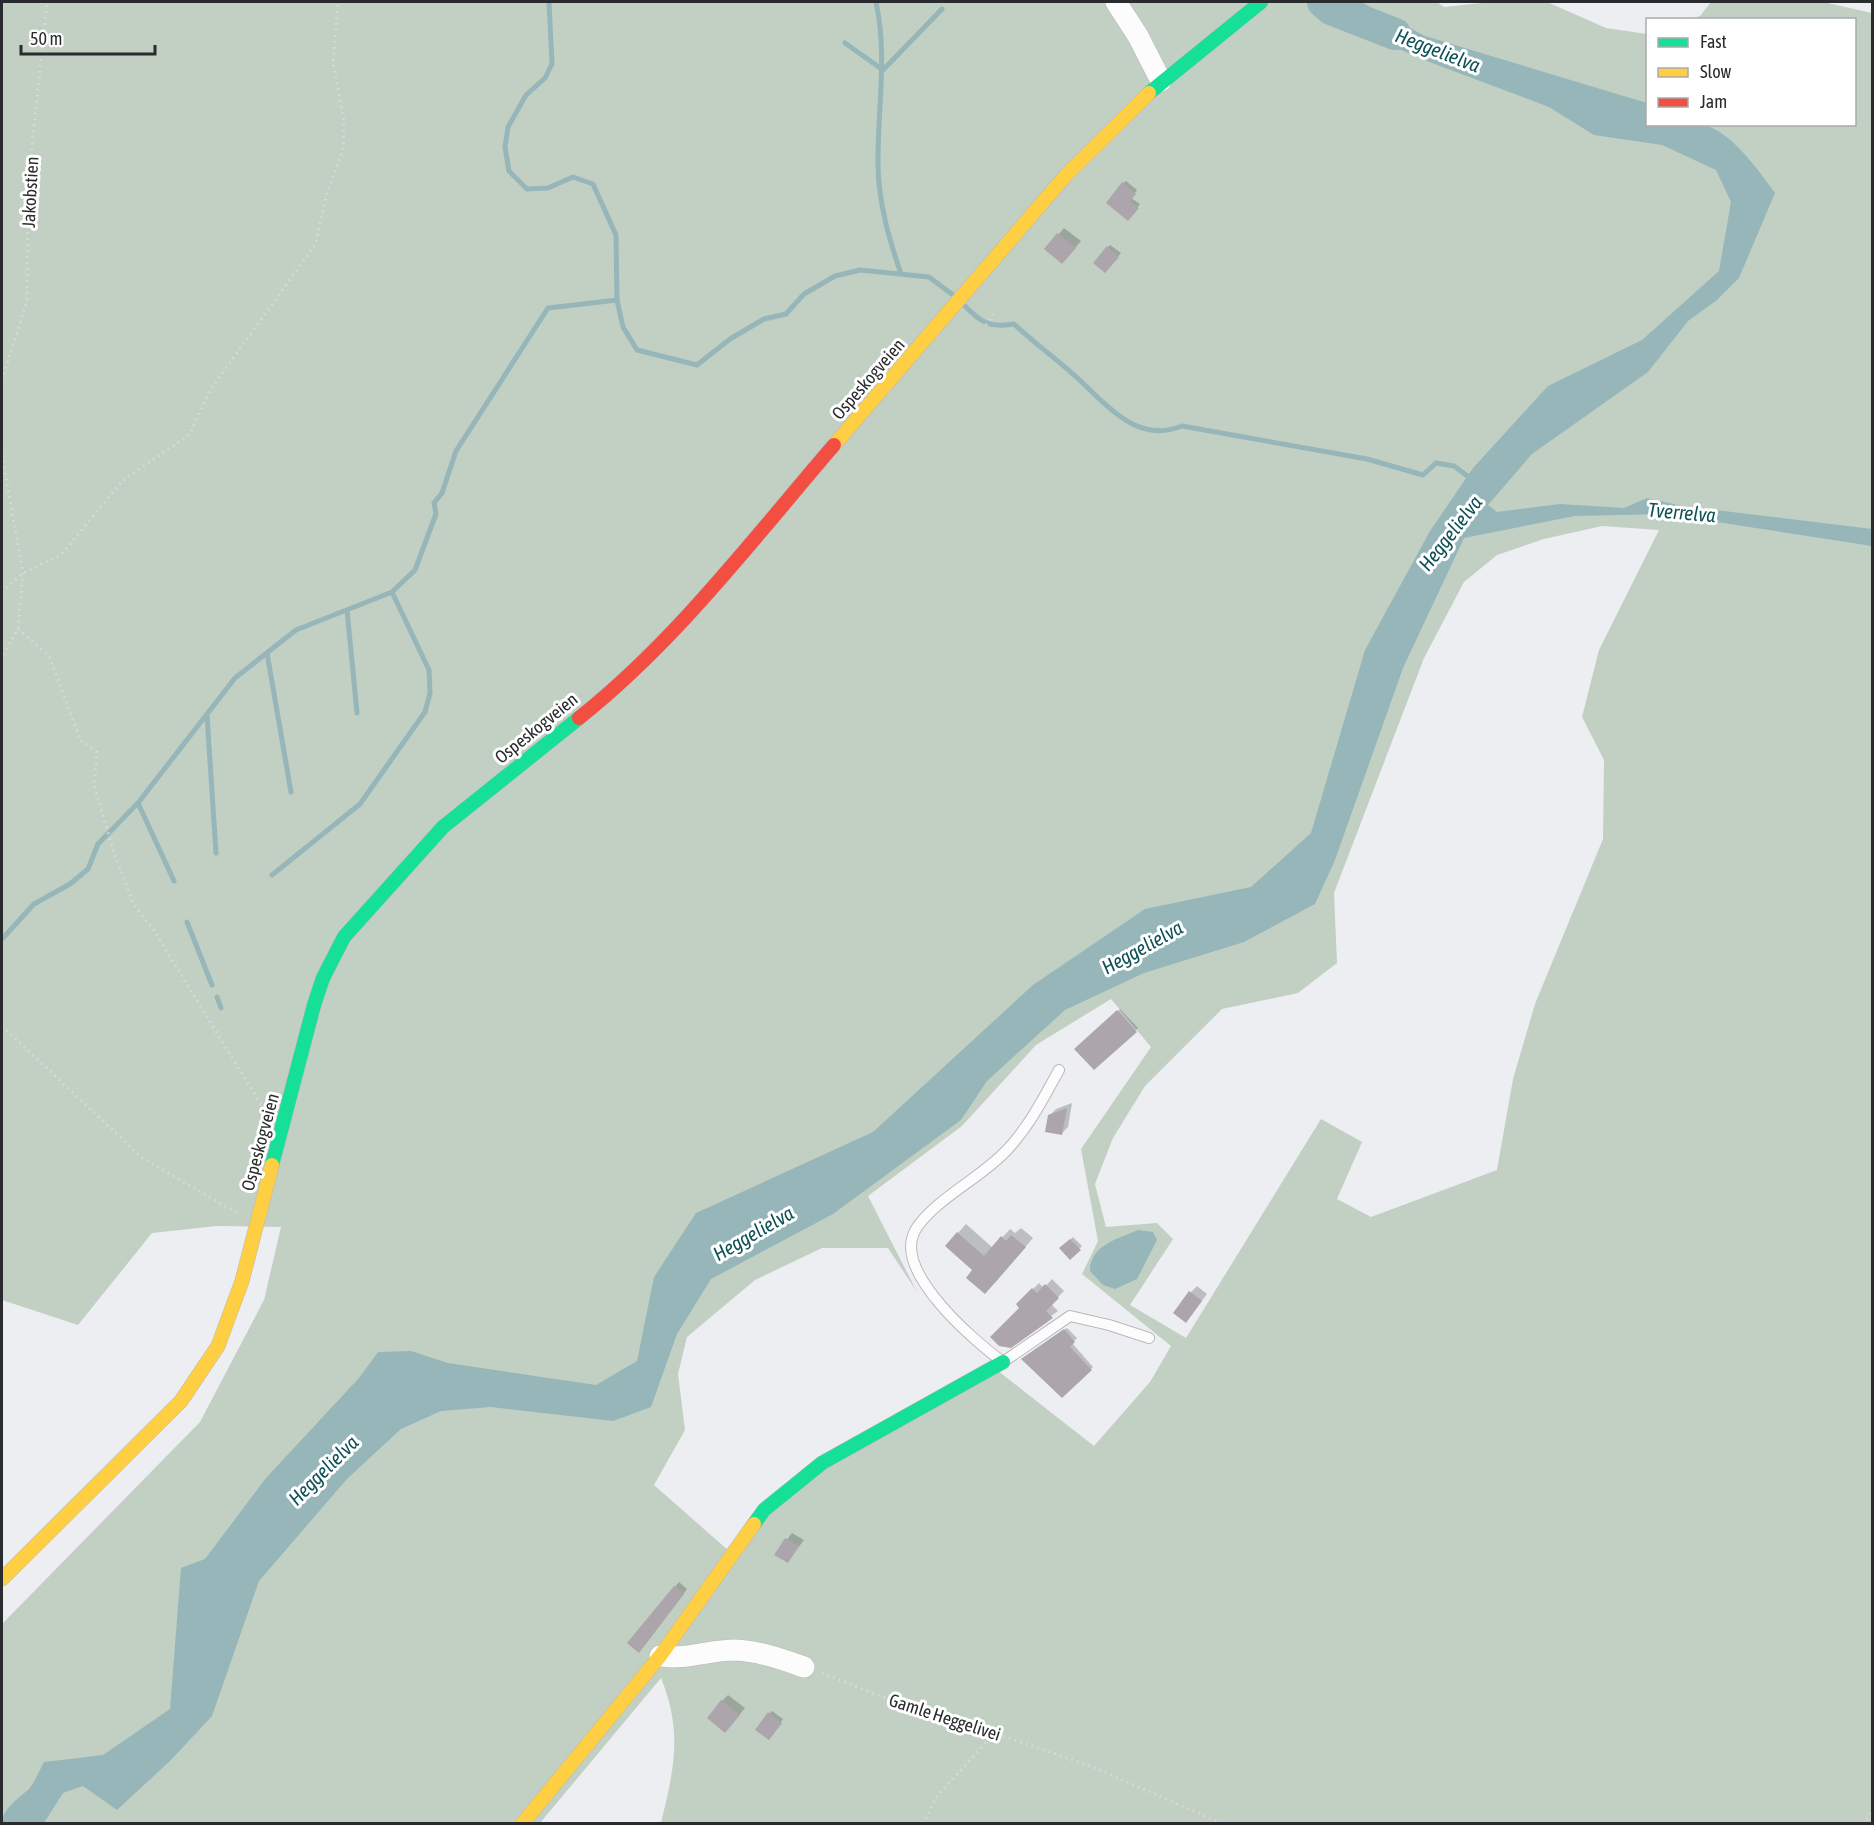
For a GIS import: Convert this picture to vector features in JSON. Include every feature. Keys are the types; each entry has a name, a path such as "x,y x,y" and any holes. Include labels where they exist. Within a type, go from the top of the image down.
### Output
{"street":[{"path":"1116,2 1138,36 1161,81"},
{"name":"Ospeskogveien","path":"2,1579 153,1431 203,1371 225,1329 242,1281 317,996 332,956 344,937 443,827 594,706 685,619 1067,174 1161,81 1261,2"},
{"path":"522,1824 660,1656 764,1510 822,1463 1003,1362"},
{"path":"660,1656 678,1659 735,1650 768,1655 804,1667"}],"lane":[{"path":"1059,1070 1025,1130 983,1171 938,1205 914,1233 911,1244 912,1259 920,1278 973,1340 1003,1362 1070,1316 1149,1338"}],"path":[{"name":"Jakobstien","path":"2,380 27,301 28,185 47,2"},
{"path":"2,592 23,573 61,555 122,481 189,435 210,390 315,245 327,193 343,150 344,122 333,63 339,2"},
{"path":"986,325 993,314"},
{"path":"2,455 23,573 18,629 2,657"},
{"path":"18,629 49,656 81,741 97,752 94,785 114,853 134,905 153,929 260,1103 285,1119"},
{"path":"2,1026 141,1157 257,1224"},
{"name":"Gamle Heggelivei","path":"804,1667 903,1705 995,1733 1093,1767 1223,1824"},
{"path":"923,1824 937,1796 995,1733"},
{"path":"1863,1824 1872,1811"}],"green space":[{"path":"2,2 1437,2 1444,7 1491,2 1547,2 1606,28 1646,34 1646,126 1856,126 1856,18 1693,18 1700,16 1711,2 1823,2 1872,13 1872,1823 661,1823 673,1768 674,1733 668,1698 661,1678 540,1823 2,1823 2,1624 200,1422 264,1300 281,1227 217,1226 152,1233 78,1325 2,1300","holes":["1602,526 1659,530 1599,650 1582,717 1604,760 1603,839 1535,1004 1513,1079 1497,1170 1371,1217 1337,1199 1362,1142 1321,1119 1186,1338 1130,1305 1173,1239 1157,1223 1106,1227 1095,1184 1113,1138 1145,1086 1222,1009 1298,993 1337,963 1334,893 1424,658 1464,582 1497,555 1544,539","1111,999 1151,1047 1081,1149 1098,1241 1082,1274 1171,1346 1150,1382 1094,1446 993,1367 763,1503 729,1551 654,1485 685,1430 678,1374 687,1337 755,1280 822,1248 888,1248 917,1292 868,1196 962,1126 1036,1045"]}],"water":[{"name":"Tverrelva","path":"1356,2 1361,2 1425,36 1646,103 1646,126 1711,127 1722,133 1742,152 1775,193 1739,278 1717,300 1688,321 1648,372 1532,454 1488,505 1497,512 1560,504 1624,508 1647,498 1682,506 1872,529 1872,546 1665,514 1575,516 1464,538 1403,668 1335,860 1315,904 1244,942 1144,973 1065,1010 987,1081 961,1120 833,1214 711,1279 677,1334 651,1407 613,1421 491,1407 441,1411 401,1429 347,1479 259,1581 212,1716 171,1760 117,1810 83,1786 63,1793 44,1823 2,1823 8,1808 29,1789 44,1762 103,1755 170,1709 181,1568 205,1559 266,1478 359,1378 378,1352 411,1351 448,1363 596,1385 637,1361 654,1277 696,1213 873,1132 1033,985 1145,909 1251,887 1311,833 1365,650 1430,531 1473,468 1548,386 1642,340 1719,271 1731,202 1716,170 1662,145 1594,135 1549,107 1432,63 1353,30"},
{"path":"1138,1230 1153,1232 1157,1240 1137,1279 1115,1289 1103,1285 1090,1271 1095,1255 1106,1244"}],"building":[{"path":"1122,182 1136,194 1130,201 1139,208 1128,221 1106,203"},
{"path":"1057,233 1076,248 1062,264 1044,249"},
{"path":"1107,246 1119,257 1105,273 1093,263"},
{"path":"1117,1010 1137,1032 1094,1070 1074,1049"},
{"path":"1067,1108 1062,1135 1045,1132 1048,1115"},
{"path":"957,1232 984,1256 1001,1236 1006,1241 1011,1235 1026,1247 985,1294 966,1278 972,1270 945,1246"},
{"path":"1070,1239 1081,1250 1070,1260 1059,1248"},
{"path":"1045,1284 1059,1298 1046,1311 1053,1318 1011,1348 999,1346 990,1337 1019,1308 1016,1304 1032,1288 1037,1293"},
{"path":"1189,1291 1202,1301 1186,1323 1173,1313"},
{"path":"1064,1329 1075,1342 1070,1347 1092,1370 1062,1398 1021,1359"},
{"path":"785,1538 799,1546 788,1563 774,1555"},
{"path":"674,1586 684,1594 639,1653 627,1643"},
{"path":"721,1700 740,1715 725,1733 707,1718"},
{"path":"768,1712 782,1723 769,1740 755,1730"}],"waterway":[{"path":"549,2 552,64 545,78 526,95 508,127 505,147 509,171 527,189 548,188 573,177 593,184 616,235 617,300 623,327 637,350 697,365 730,339 764,319 786,314 804,294 835,276 860,270 929,277 953,295"},
{"path":"876,2 882,64 878,146 880,194 892,248 901,274"},
{"name":"Heggelielva","path":"1323,2 1331,9 1395,34"},
{"path":"845,43 883,70 942,9"},
{"path":"2,939 34,904 70,884 88,869 98,844 138,803 235,678 296,630 392,592 415,570 436,514 434,503 442,493 456,451 548,308 617,300"},
{"path":"964,305 986,323 1014,324 1109,408 1135,425 1150,430 1165,430 1182,426 1367,459 1423,475 1436,463 1454,466 1474,481"},
{"path":"272,875 360,804 425,712 430,693 429,670 392,592"},
{"path":"347,610 357,713"},
{"path":"267,653 291,792"},
{"path":"207,715 216,853"},
{"path":"138,803 174,881"},
{"path":"187,922 212,985"},
{"path":"217,997 221,1008"}],"traffic: fast":[{"path":"1149,93 1261,2"},
{"path":"272,1165 314,1005 323,978 344,937 443,827 579,718"},
{"path":"754,1524 764,1510 822,1463 1003,1362"}],"traffic: slow":[{"path":"834,445 1067,174 1149,93"},
{"path":"2,1579 181,1401 218,1346 242,1281 272,1165"},
{"path":"522,1824 660,1656 754,1524"}],"traffic: jam":[{"path":"579,718 649,656 713,588 834,445"}]}
